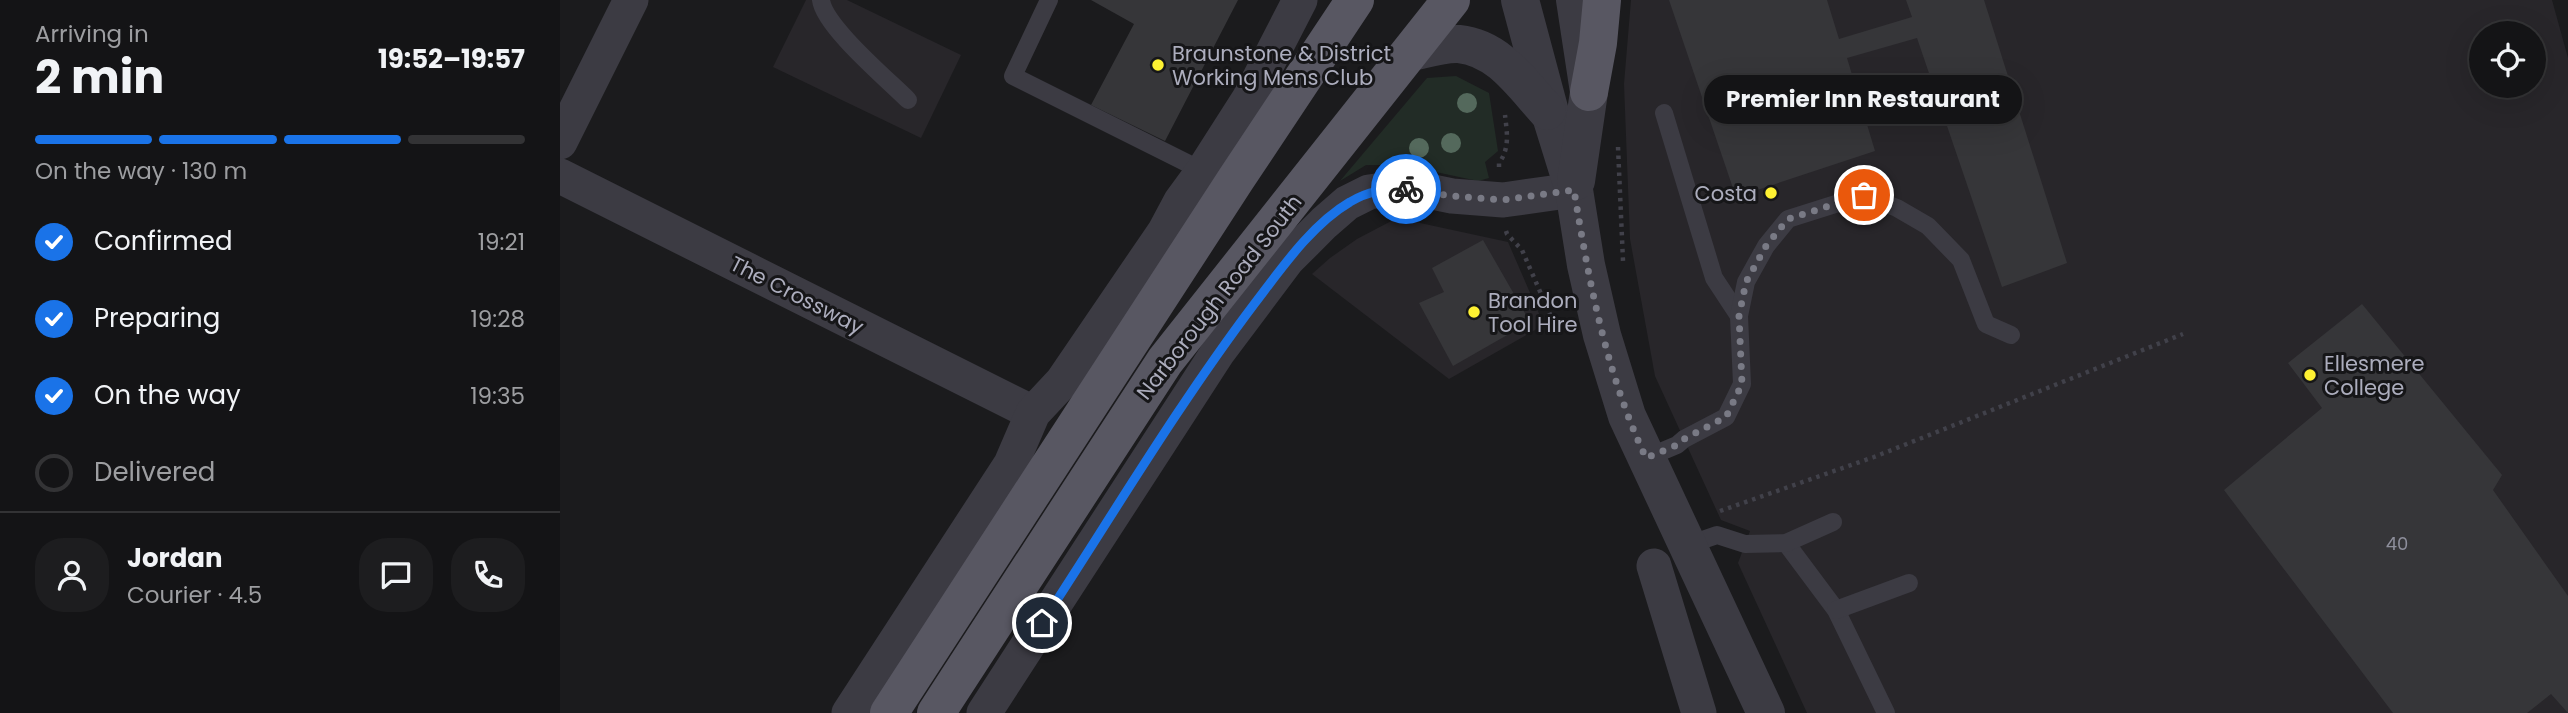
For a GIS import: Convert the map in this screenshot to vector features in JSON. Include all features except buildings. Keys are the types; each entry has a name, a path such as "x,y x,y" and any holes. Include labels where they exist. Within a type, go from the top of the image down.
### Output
{"main road":[{"name":"Narborough Road South","path":"889,713 1262,139 1356,0"},
{"name":"Narborough Road South","path":"936,713 1165,361 1451,0"},
{"path":"1589,92 1602,0"}],"street":[{"path":"560,142 631,0"},
{"name":"Narborough Road South","path":"849,713 1011,464 1033,413 1062,383 1165,231 1181,201 1249,99 1300,0"},
{"path":"1520,0 1574,190 1586,265 1602,335 1627,416 1646,458 1702,540 1766,713"},
{"path":"1574,190 1589,92 1575,0"},
{"path":"1411,52 1457,44 1478,48 1496,56 1551,116"},
{"name":"Narborough Road South","path":"1181,201 1262,139"},
{"name":"The Crossway","path":"560,176 1033,413"},
{"name":"Narborough Road South","path":"984,713 1218,352 1287,260 1324,223 1347,203 1369,192 1390,189 1413,188 1452,196 1503,200 1574,190"},
{"path":"1654,566 1699,713"}],"lane":[{"path":"821,0 822,8 832,24 908,100"},
{"path":"1049,0 1013,76 1203,171"},
{"path":"1664,113 1714,278 1739,316"},
{"path":"1646,458 1677,445 1726,417 1742,384 1739,316 1746,282 1766,246 1788,219 1864,195 1897,208 1928,226 1962,260 1986,324 2011,335"},
{"path":"1702,540 1745,544 1786,543 1833,522"},
{"path":"1786,543 1836,610 1886,713"},
{"path":"1836,610 1909,583"}],"path":[{"path":"1618,138 1623,263"},
{"path":"1503,200 1507,234 1522,250 1555,326 1602,335"},
{"path":"1702,540 1709,514 1874,457 2183,334"}],"shaded area":[{"path":"806,0 847,0 961,55 921,138 773,67"},
{"name":"Ellesmere College","path":"1631,0 2552,0 2568,58 2568,713 1807,713 1738,563 1750,531 1721,520 1655,376 1630,239 1624,84"},
{"path":"1456,76 1489,93 1498,151 1485,162 1489,178 1478,181 1403,165 1366,165 1340,181 1427,78"},
{"path":"1397,218 1508,242 1544,325 1449,379 1312,274 1357,239"}],"way so far":[{"path":"1406,189 1503,200 1574,190 1586,265 1602,335 1627,416 1646,458 1677,445 1726,417 1742,384 1739,316 1746,282 1766,246 1788,219 1864,195"}],"place":[{"name":"Braunstone & District Working Mens Club","path":"1158,65"},
{"name":"Costa","path":"1771,193"},
{"name":"Premier Inn Restaurant","path":"1864,195"},
{"name":"Brandon Tool Hire","path":"1474,312"},
{"name":"Ellesmere College","path":"2310,375"}],"route":[{"path":"1042,623 1218,352 1287,260 1347,203 1369,192 1406,189"}]}
